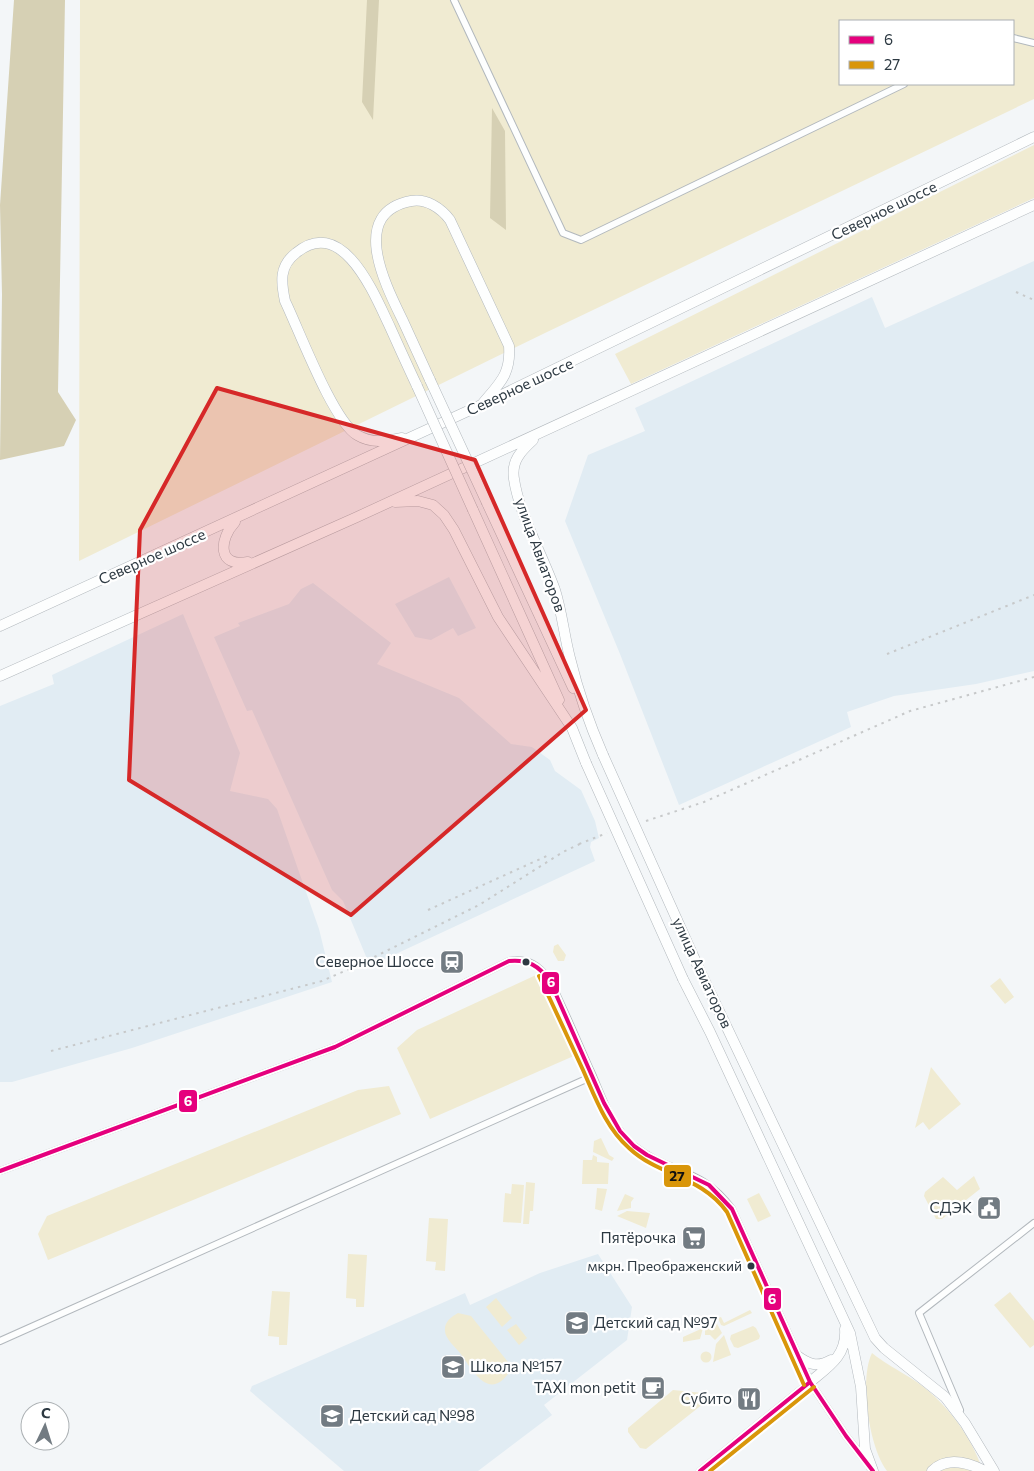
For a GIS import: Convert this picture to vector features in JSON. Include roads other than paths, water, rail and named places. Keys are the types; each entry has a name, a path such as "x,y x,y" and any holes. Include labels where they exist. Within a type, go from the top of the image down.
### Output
{"main road":[{"name":"Северное шоссе","path":"0,626 418,435 1034,137"},
{"path":"481,405 505,377 510,362 509,346 450,220 443,210 414,200 399,203 384,213 377,228 376,246 382,278 586,716"},
{"path":"0,676 392,502 1034,205"},
{"path":"418,435 380,442 367,440 355,434 344,422 285,301 281,283 283,270 289,258 302,247 317,243 333,246 346,254 366,276 572,728"},
{"name":"улица Авиаторов","path":"539,434 519,453 514,464 514,478 518,495 555,590 569,655 586,716 603,755 700,971 875,1338 884,1348 945,1396 966,1423 994,1471"},
{"name":"улица Авиаторов","path":"392,502 418,501 433,505 444,515 454,530 498,617 572,728 684,979 715,1041 844,1321 854,1349 861,1387 864,1442 872,1469"},
{"path":"237,519 227,530 223,539 223,548 226,556 231,561 240,564 257,561"},
{"path":"810,1382 834,1363 839,1356 845,1340 844,1321"},
{"path":"796,1354 806,1362 818,1365 839,1356"},
{"path":"932,1471 951,1462 970,1464 985,1471"}],"street":[{"path":"454,0 564,233 581,240 902,85"},
{"path":"1014,38 1034,43"},
{"path":"0,1171 335,1047 509,961 529,961 545,973 593,1076 0,1341"},
{"name":"улица Авиаторов","path":"593,1076 614,1123 634,1146 650,1156 708,1183 724,1197 732,1209 810,1382 846,1436 872,1469"},
{"path":"966,1423 919,1313 1034,1223"},
{"path":"700,1471 810,1382"}],"railway":[{"path":"1016,292 1034,300"},
{"path":"887,654 1034,595"},
{"path":"646,821 704,802 910,711 1034,677"},
{"path":"579,844 607,833"},
{"path":"51,1051 322,981 479,905 563,852 584,842"},
{"path":"428,910 549,855"}],"place":[{"name":"Северное Шоссе","path":"452,962"},
{"name":"СДЭК","path":"989,1208"},
{"name":"Пятёрочка","path":"694,1238"},
{"name":"мкрн. Преображенский","path":"751,1266"},
{"name":"Детский сад №97","path":"577,1323"},
{"name":"Школа №157","path":"453,1367"},
{"name":"TAXI mon petit","path":"653,1388"},
{"name":"Субито","path":"749,1399"},
{"name":"Детский сад №98","path":"332,1416"}]}
